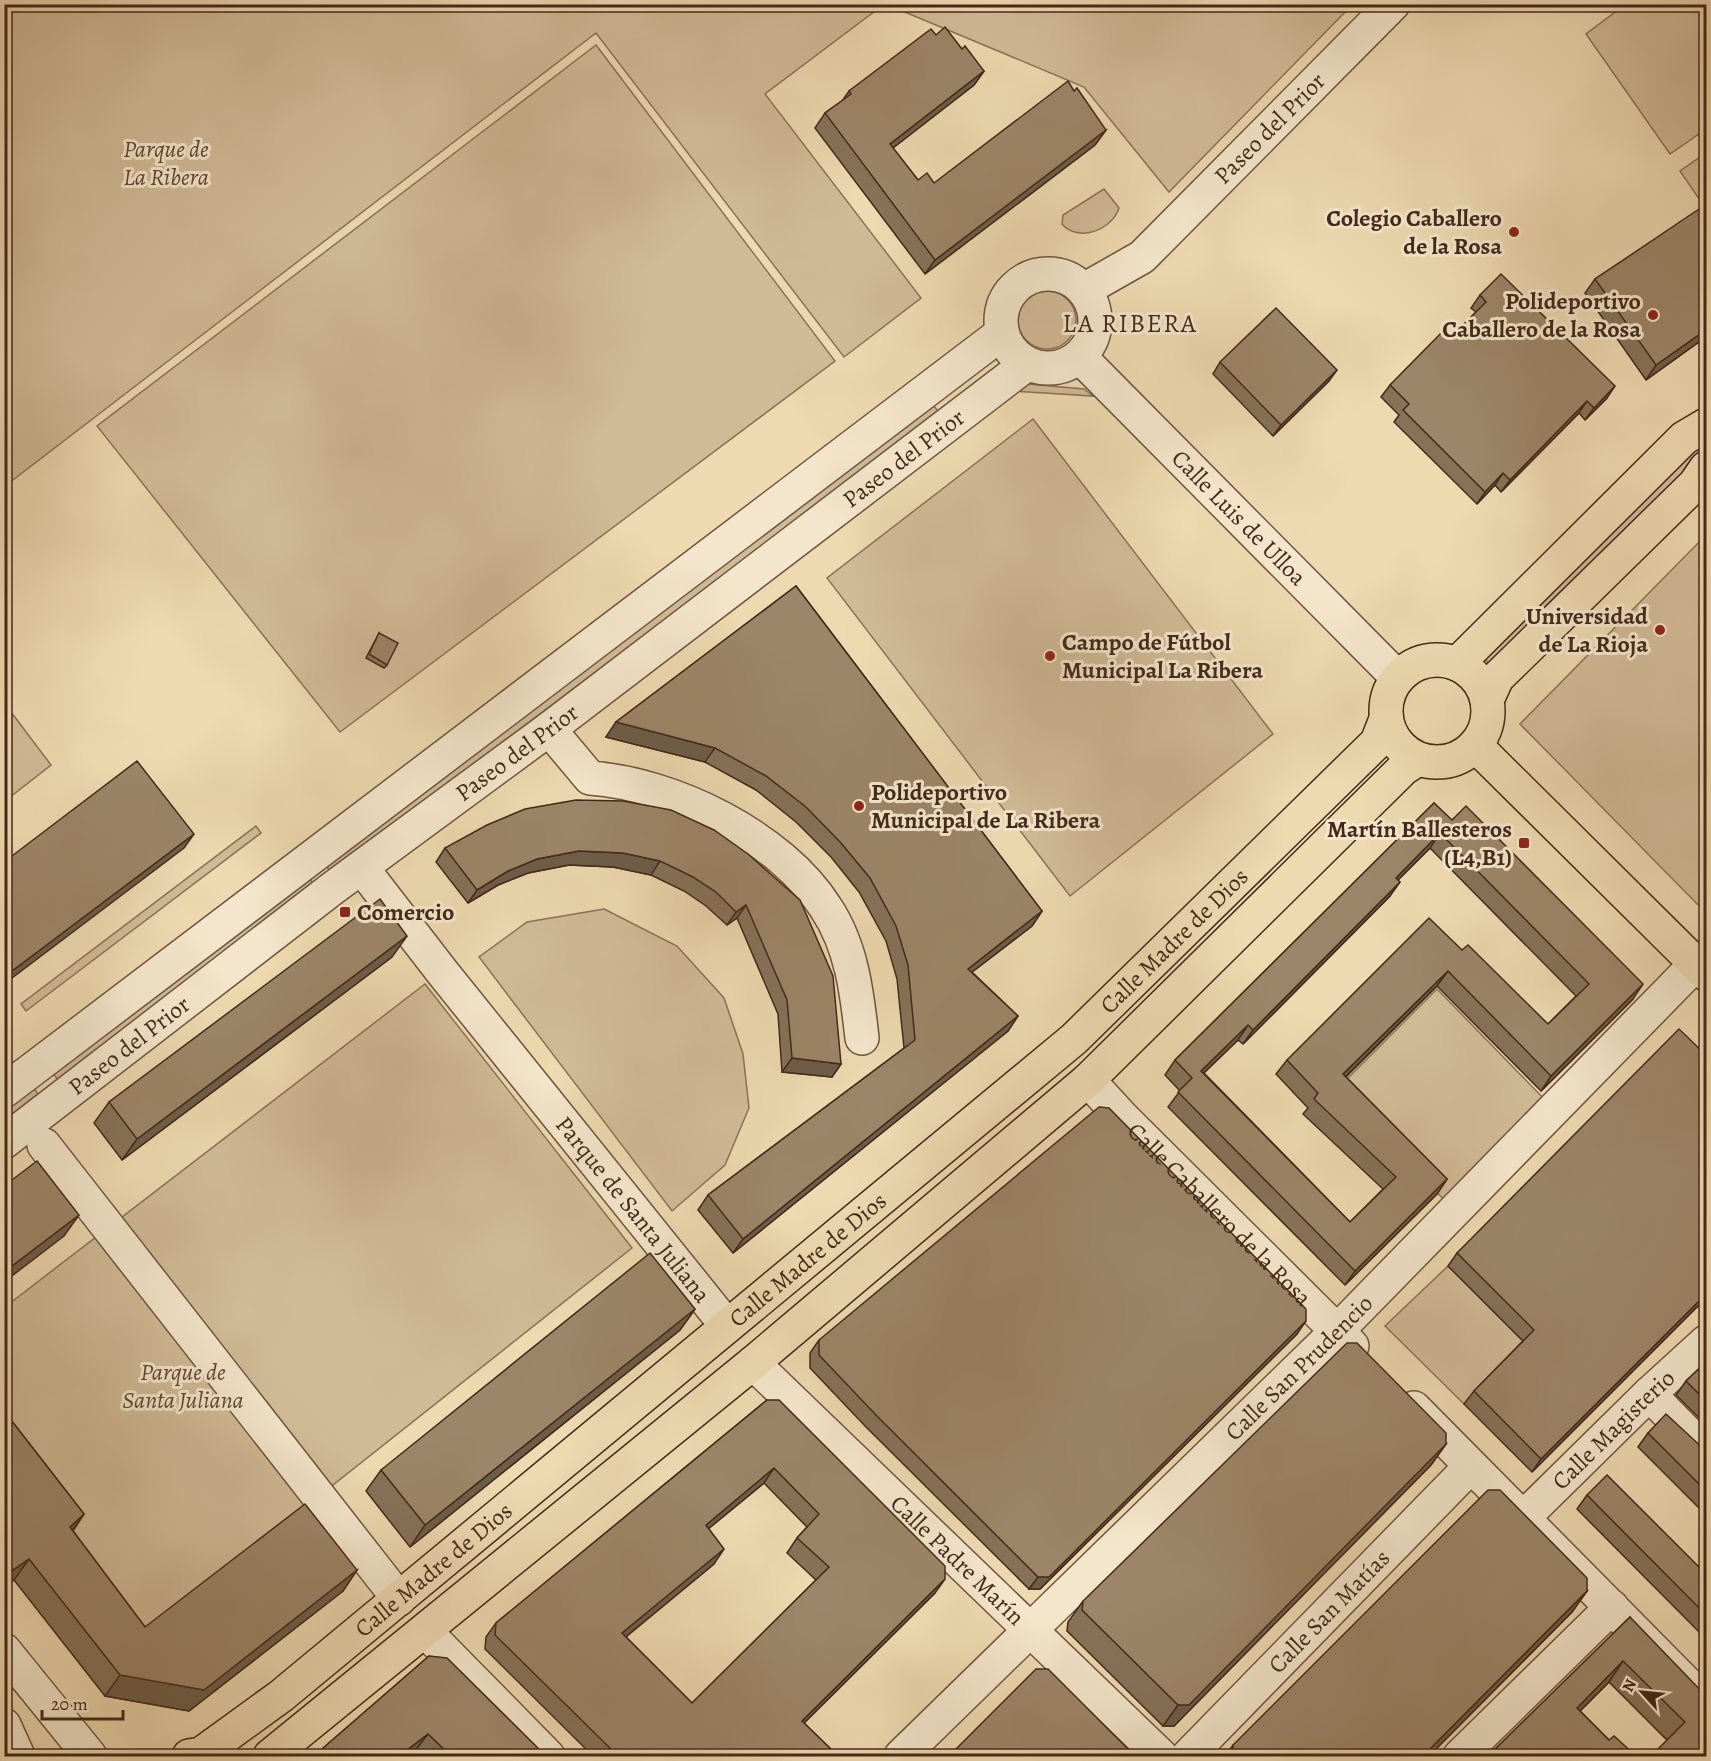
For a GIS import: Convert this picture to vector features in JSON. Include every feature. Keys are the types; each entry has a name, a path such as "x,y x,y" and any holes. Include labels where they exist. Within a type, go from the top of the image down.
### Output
{"main road":[{"path":"1457,664 1684,438 1707,424"},
{"path":"1487,700 1497,678 1695,484 1707,468"},
{"path":"1432,660 1457,664 1471,673 1482,685 1487,700 1487,724 1476,746 1459,758 1438,763 1418,759 1403,750 1391,736 1386,719 1388,695 1398,678 1419,663 1432,660"},
{"name":"Calle Madre de Dios","path":"189,1756 201,1754 281,1696 1074,1040 1377,742 1386,719"},
{"path":"1476,746 1658,928 1701,975"},
{"name":"Calle Madre de Dios","path":"270,1756 753,1363 1088,1080 1404,768 1418,759"}],"street":[{"name":"Paseo del Prior","path":"1084,290 1142,257 1393,4"},
{"path":"1041,274 1057,274 1072,280 1084,290 1096,317 1092,339 1080,357 1054,369 1027,364 1008,346 1002,333 1001,318 1004,303 1013,289 1026,279 1041,274"},
{"name":"Paseo del Prior","path":"4,1091 1002,333"},
{"name":"Calle Luis de Ulloa","path":"1080,357 1398,678"},
{"name":"Paseo del Prior","path":"4,1142 1027,364"},
{"path":"549,729 590,778 621,780 660,792 730,822 805,878 827,909 843,942 856,980 862,1038"},
{"name":"Parque de Santa Juliana","path":"362,868 443,973 727,1326"},
{"name":"Calle San Prudencio","path":"901,1756 1031,1632 1701,975"},
{"name":"Calle Caballero de la Rosa","path":"1088,1080 1122,1117 1370,1365"},
{"path":"44,1145 399,1599"},
{"name":"Calle Magisterio","path":"1522,1519 1649,1394 1707,1342"},
{"name":"Calle Padre Marín","path":"753,1363 1161,1756"},
{"path":"1396,1390 1707,1703"},
{"path":"1649,1394 1707,1452"},
{"name":"Calle San Matías","path":"1188,1756 1471,1466"},
{"path":"1460,1756 1612,1607"},
{"path":"426,1631 548,1756"},
{"path":"4,1650 90,1756"},
{"path":"4,1725 18,1756"}],"green space":[{"name":"Parque de La Ribera","path":"5,4 883,5 765,94 921,298 844,357 596,33 5,486"},
{"path":"1626,4 1706,5 1706,129 1670,154 1586,34"},
{"path":"888,5 1352,5 1169,192 1084,87"},
{"path":"596,45 835,361 340,732 97,426"},
{"path":"1706,153 1706,209 1680,171"},
{"path":"1104,189 1119,208 1115,216 1102,228 1077,233 1062,224 1063,215"},
{"path":"1041,291 1053,291 1068,299 1076,314 1076,326 1068,341 1053,349 1041,349 1026,341 1018,326 1018,314 1026,299"},
{"path":"1028,384 1084,389 1093,396 1012,391"},
{"path":"930,402 939,412 331,872 323,862"},
{"name":"Campo de Fútbol Municipal La Ribera","path":"1033,419 1273,734 1070,896 827,578"},
{"path":"1706,436 1706,447 1662,495 1490,664 1481,656"},
{"name":"Universidad de La Rioja","path":"1706,535 1706,913 1520,724"},
{"path":"5,704 51,765 5,801"},
{"path":"256,826 261,833 26,1011 21,1004"},
{"path":"307,875 314,885 58,1080 50,1070"},
{"path":"604,909 677,946 724,998 743,1054 749,1108 725,1165 672,1211 479,957 527,922"},
{"name":"Parque de Santa Juliana","path":"425,984 632,1248 280,1527 150,1639 5,1451 5,1307"},
{"path":"1437,989 1553,1108 1453,1209 1337,1089"},
{"path":"31,1084 38,1094 5,1120 5,1104"},
{"path":"1448,1266 1525,1343 1464,1404 1385,1326"}],"building":[{"path":"945,27 962,49 965,46 984,71 890,144 918,180 927,173 934,183 1068,81 1074,91 1077,88 1106,130 935,260 825,113 851,94 849,91 931,29 936,35"},
{"name":"Polideportivo Caballero de la Rosa","path":"1705,205 1707,206 1707,329 1656,365 1595,279"},
{"path":"1501,274 1615,386 1594,408 1587,401 1510,480 1503,473 1485,492 1403,410 1409,404 1390,385 1445,329 1452,336 1486,302 1480,295"},
{"path":"1276,308 1337,370 1281,425 1220,362"},
{"name":"Polideportivo Municipal de La Ribera","path":"796,586 1042,911 968,969 1018,1016 743,1239 708,1195 915,1040 908,965 896,926 870,878 841,843 806,807 766,776 715,748 616,722"},
{"path":"379,633 398,643 387,665 369,654"},
{"path":"137,761 194,834 4,977 4,862"},
{"path":"576,800 623,801 671,810 714,830 748,854 800,900 833,976 841,1064 792,1058 787,1000 746,905 736,912 716,892 693,877 660,861 623,853 579,851 537,859 508,871 477,890 445,848 487,825 525,809"},
{"path":"1434,803 1452,820 1466,806 1643,984 1551,1076 1448,971 1343,1074 1447,1179 1355,1271 1178,1092 1192,1078 1175,1060","holes":["1440,833 1589,984 1548,1024 1468,945 1462,950 1429,918 1287,1060 1318,1093 1314,1099 1396,1177 1350,1222 1201,1071 1248,1025 1253,1030 1400,882 1396,878"]},
{"path":"380,899 407,936 137,1139 109,1102"},
{"path":"1679,1029 1707,1056 1707,1293 1541,1459 1474,1391 1534,1330 1457,1253"},
{"path":"1099,1107 1109,1108 1306,1309 1306,1321 1049,1577 1038,1577 819,1355 819,1340"},
{"path":"37,1161 79,1215 4,1272 4,1186"},
{"path":"650,1253 695,1309 425,1525 381,1470"},
{"path":"1347,1343 1357,1343 1446,1433 1446,1444 1189,1705 1178,1705 1082,1610 1083,1601"},
{"path":"1707,1361 1707,1402 1686,1381"},
{"path":"767,1400 779,1400 945,1566 945,1579 802,1721 838,1756 618,1756 495,1635 496,1623","holes":["774,1468 819,1514 797,1538 829,1567 692,1703 622,1633 724,1549 706,1525"]},
{"path":"4,1411 84,1514 70,1527 145,1627 305,1504 357,1570 204,1690 120,1675 29,1559 13,1570 4,1557"},
{"path":"1666,1414 1707,1452 1707,1492 1648,1433"},
{"path":"1607,1475 1707,1575 1707,1616 1587,1495"},
{"path":"1488,1490 1500,1490 1587,1578 1587,1591 1423,1756 1233,1756 1233,1745"},
{"path":"1630,1617 1707,1697 1707,1756 1651,1756 1685,1722 1623,1661 1577,1708 1609,1740 1614,1736 1636,1756 1488,1756"},
{"path":"429,1656 447,1658 546,1756 451,1756 428,1734 399,1756 314,1756"},
{"path":"1036,1669 1048,1669 1135,1756 949,1756"}],"place":[{"name":"Colegio Caballero de la Rosa","path":"1514,232"},
{"name":"Polideportivo Caballero de la Rosa","path":"1653,315"},
{"name":"Universidad de La Rioja","path":"1660,630"},
{"name":"Campo de Fútbol Municipal La Ribera","path":"1050,656"},
{"name":"Polideportivo Municipal de La Ribera","path":"859,806"},
{"name":"Martín Ballesteros (L4,B1)","path":"1524,843"},
{"name":"Comercio","path":"345,912"}],"district":[{"name":"LA RIBERA","path":"1130,323"}]}
